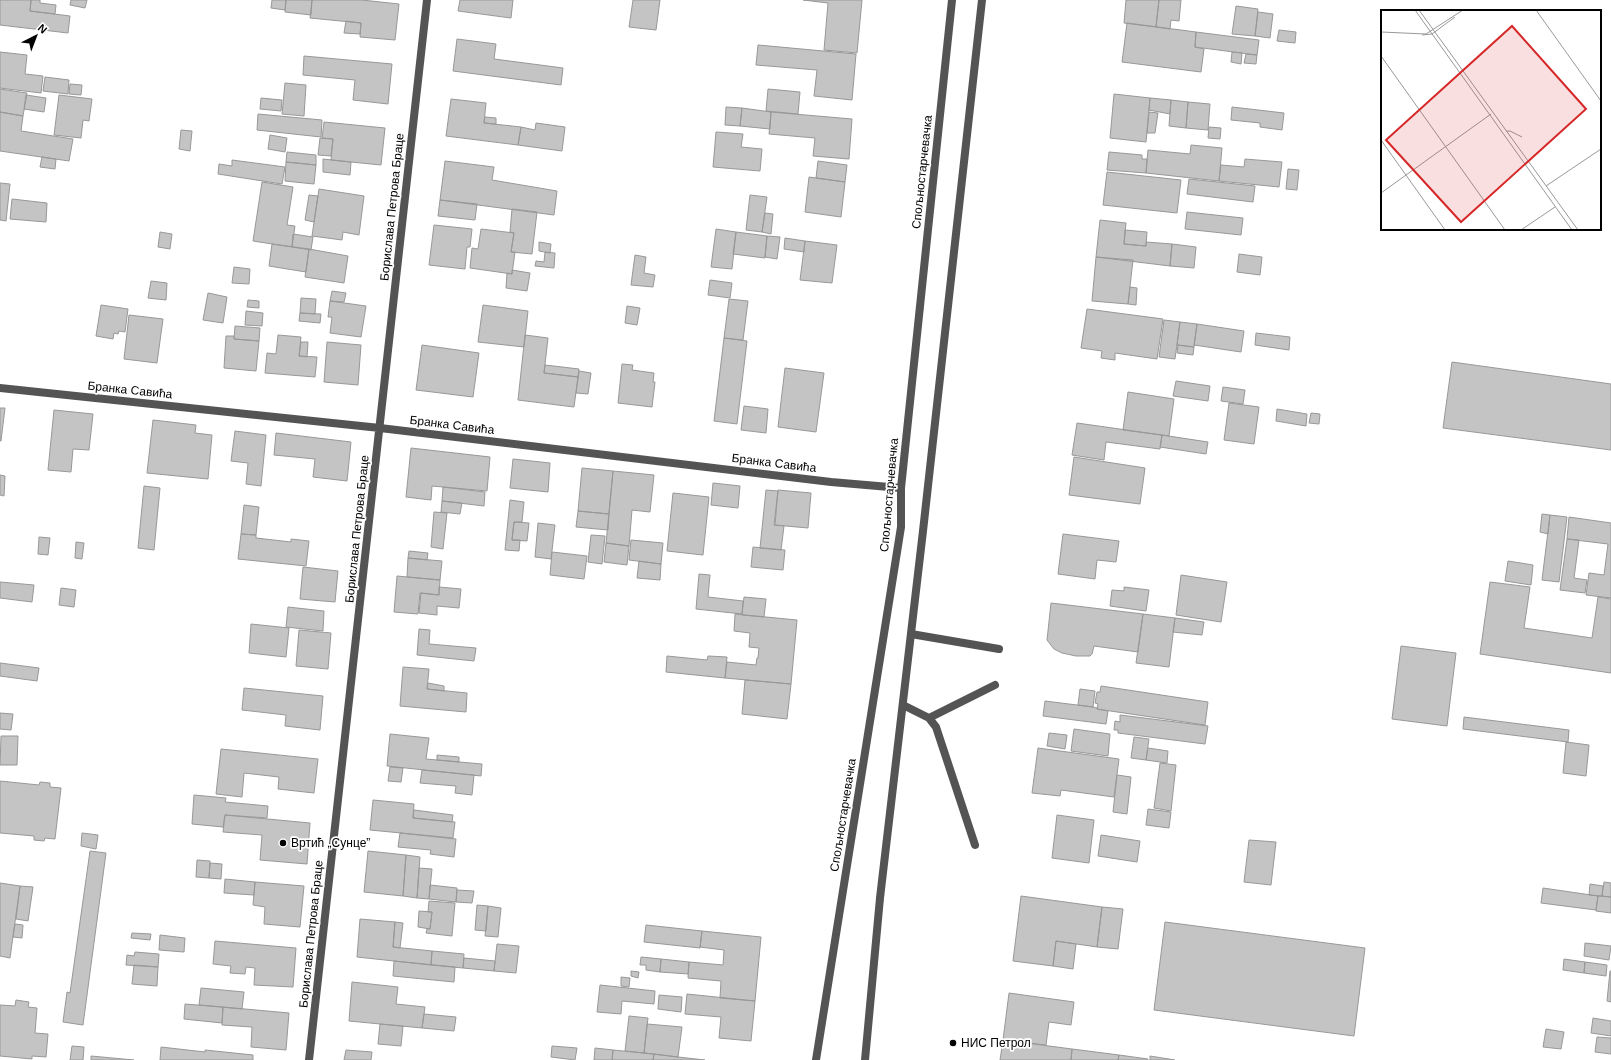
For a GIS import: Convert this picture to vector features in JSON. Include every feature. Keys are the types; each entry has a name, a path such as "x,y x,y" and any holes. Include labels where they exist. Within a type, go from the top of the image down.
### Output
{"street":[{"name":"Борислава Петрова Браце","path":"308,1060 427,0"},
{"name":"Спољностарчевачка","path":"816,1060 901,527 901,488 952,0"},
{"path":"865,1060 880,898 982,0"},
{"name":"Бранка Савића","path":"0,388 380,428 831,482 901,488"},
{"path":"911,634 999,649"},
{"path":"929,718 995,685"},
{"path":"903,705 929,718 936,727 975,845"}],"building":[{"path":"0,0 31,0 30,11 70,16 68,33 0,25"},
{"path":"31,0 40,0 40,3 56,5 55,14 30,11"},
{"path":"71,0 87,0 85,8 70,5"},
{"path":"272,0 286,0 285,10 271,8"},
{"path":"286,0 312,0 311,15 285,12"},
{"path":"312,0 362,0 399,4 395,40 360,37 361,23 310,18"},
{"path":"460,0 513,0 511,18 458,11"},
{"path":"633,0 660,0 656,30 629,27"},
{"path":"803,0 862,0 857,53 824,50 828,3"},
{"path":"1126,0 1159,0 1156,27 1124,23"},
{"path":"1159,0 1181,0 1179,21 1171,20 1170,29 1156,27"},
{"path":"1236,6 1258,9 1255,36 1232,34"},
{"path":"1258,12 1273,14 1270,38 1255,36"},
{"path":"346,21 361,23 360,34 344,33"},
{"path":"1127,23 1196,32 1195,47 1204,49 1201,72 1122,62"},
{"path":"1279,30 1296,32 1295,43 1277,41"},
{"path":"1196,32 1259,40 1257,55 1195,47"},
{"path":"457,39 496,44 494,59 563,68 561,85 453,71"},
{"path":"758,45 856,54 852,100 814,96 817,70 756,65"},
{"path":"0,52 27,55 25,74 43,76 41,93 0,88"},
{"path":"1232,52 1242,53 1241,64 1231,62"},
{"path":"1246,54 1257,55 1256,64 1244,63"},
{"path":"304,56 392,64 388,104 353,100 355,80 303,75"},
{"path":"45,77 69,80 68,94 43,91"},
{"path":"285,83 306,85 304,116 282,114"},
{"path":"70,84 82,85 81,95 69,94"},
{"path":"0,89 27,93 23,116 0,112"},
{"path":"768,89 800,92 798,114 766,111"},
{"path":"1114,94 1150,98 1146,142 1110,138"},
{"path":"26,95 46,98 44,112 24,109"},
{"path":"59,95 92,99 89,121 83,120 81,138 54,135"},
{"path":"261,98 282,100 281,111 260,109"},
{"path":"1150,98 1171,100 1170,114 1149,110"},
{"path":"451,99 486,103 484,123 521,127 518,145 446,136"},
{"path":"1171,100 1188,102 1186,128 1169,126"},
{"path":"1188,102 1210,104 1208,130 1186,128"},
{"path":"726,107 742,108 740,126 725,125"},
{"path":"1232,107 1284,113 1282,130 1260,127 1260,123 1231,120"},
{"path":"742,108 771,112 770,129 740,126"},
{"path":"0,112 23,116 21,131 73,139 69,161 0,151"},
{"path":"771,112 852,119 849,159 813,156 815,138 769,134"},
{"path":"1149,112 1158,113 1155,133 1147,133"},
{"path":"258,114 322,120 321,137 257,130"},
{"path":"485,117 496,118 496,124 484,123"},
{"path":"324,122 385,128 381,165 331,160 333,139 322,138"},
{"path":"536,123 565,127 562,151 518,145 521,127 535,130"},
{"path":"1209,127 1221,128 1220,139 1208,138"},
{"path":"181,130 192,131 190,151 179,149"},
{"path":"716,132 743,134 741,147 762,149 760,171 713,167"},
{"path":"270,135 287,138 285,152 268,149"},
{"path":"320,138 333,139 331,156 318,155"},
{"path":"1191,145 1222,148 1219,181 1146,173 1148,150 1190,154"},
{"path":"287,152 316,155 316,165 286,162"},
{"path":"1109,152 1142,155 1142,159 1147,159 1146,173 1107,170"},
{"path":"42,157 56,159 55,169 40,167"},
{"path":"323,159 351,162 350,175 323,172"},
{"path":"1245,159 1282,162 1279,187 1219,181 1221,165 1244,167"},
{"path":"232,160 285,167 282,184 218,174 219,164 232,166"},
{"path":"445,161 494,167 492,180 557,191 554,215 440,200"},
{"path":"818,161 847,165 845,182 816,178"},
{"path":"286,162 316,165 314,184 285,181"},
{"path":"1288,169 1299,170 1297,190 1286,189"},
{"path":"1107,172 1181,180 1177,213 1103,205"},
{"path":"809,177 845,182 841,217 805,212"},
{"path":"1189,179 1255,186 1253,202 1187,194"},
{"path":"262,182 293,187 287,225 295,226 292,247 253,241"},
{"path":"0,183 10,184 6,221 0,220"},
{"path":"319,189 364,196 359,235 343,232 342,240 312,236"},
{"path":"309,195 318,196 314,222 305,220"},
{"path":"750,195 767,197 762,232 746,230"},
{"path":"12,199 47,203 46,222 10,219"},
{"path":"440,200 477,204 475,220 438,216"},
{"path":"512,209 537,212 532,254 511,252 514,233 510,232"},
{"path":"1187,212 1243,218 1241,235 1185,229"},
{"path":"765,213 773,214 771,234 762,232"},
{"path":"1100,220 1126,223 1124,244 1146,246 1146,242 1172,244 1170,266 1096,257"},
{"path":"434,225 472,229 470,247 467,247 465,269 429,265"},
{"path":"481,229 514,233 511,252 515,252 512,274 470,268 472,248 478,249"},
{"path":"716,229 736,232 732,269 711,267"},
{"path":"1125,230 1147,232 1146,246 1124,244"},
{"path":"160,232 172,234 170,249 158,247"},
{"path":"736,232 767,236 765,258 733,254"},
{"path":"293,234 313,237 311,250 292,247"},
{"path":"767,236 780,237 777,259 765,257"},
{"path":"785,238 805,241 804,252 784,249"},
{"path":"805,241 837,245 832,283 800,280"},
{"path":"539,242 551,244 550,253 539,251"},
{"path":"272,244 309,249 306,272 269,266"},
{"path":"1172,244 1196,247 1194,268 1170,266"},
{"path":"309,249 348,256 344,283 305,277"},
{"path":"545,252 555,253 554,268 535,266 536,261 544,262"},
{"path":"1239,254 1262,257 1260,275 1237,272"},
{"path":"635,255 646,257 644,273 655,275 653,287 631,285"},
{"path":"1096,257 1133,260 1128,304 1092,301"},
{"path":"234,267 250,269 249,284 232,283"},
{"path":"512,270 530,273 527,291 506,288 507,273 512,274"},
{"path":"710,280 732,283 730,298 708,295"},
{"path":"151,281 167,283 166,300 148,298"},
{"path":"1130,287 1137,288 1136,305 1128,304"},
{"path":"332,291 346,293 344,302 330,301"},
{"path":"208,293 227,297 223,323 203,320"},
{"path":"301,298 316,299 315,314 300,313"},
{"path":"729,299 748,301 743,340 724,338"},
{"path":"248,300 259,301 259,308 247,307"},
{"path":"330,301 366,306 361,337 330,333 332,317 328,317"},
{"path":"101,305 128,309 125,332 119,331 118,334 114,333 113,339 96,336"},
{"path":"483,305 528,311 524,347 478,342"},
{"path":"627,306 640,308 637,325 625,323"},
{"path":"1087,309 1163,319 1157,359 1115,353 1115,360 1101,358 1102,351 1081,348"},
{"path":"246,311 263,313 262,326 245,325"},
{"path":"300,313 321,314 320,323 299,321"},
{"path":"129,315 163,319 157,363 124,359"},
{"path":"1164,320 1180,322 1175,359 1159,357"},
{"path":"1180,322 1197,324 1194,347 1177,345"},
{"path":"1197,324 1244,331 1241,352 1194,345"},
{"path":"235,326 260,328 259,341 234,339"},
{"path":"1256,333 1290,337 1289,350 1255,345"},
{"path":"278,335 301,337 299,356 317,357 315,377 265,373 267,353 276,354"},
{"path":"525,335 548,338 544,373 578,377 574,407 518,400"},
{"path":"226,336 234,336 234,339 259,341 256,371 224,368"},
{"path":"724,338 747,341 737,424 714,421"},
{"path":"301,342 308,342 307,357 299,356"},
{"path":"327,342 361,345 358,385 324,382"},
{"path":"422,345 479,353 473,397 416,390"},
{"path":"1178,345 1194,347 1193,355 1177,353"},
{"path":"1452,362 1611,384 1611,450 1443,428"},
{"path":"622,364 633,365 632,370 654,373 653,382 655,382 652,407 618,403"},
{"path":"545,365 579,369 578,377 544,373"},
{"path":"785,368 824,373 816,432 778,427"},
{"path":"579,371 591,373 588,394 576,393"},
{"path":"1176,381 1210,386 1208,401 1173,396"},
{"path":"1223,387 1245,390 1243,404 1221,401"},
{"path":"1128,392 1174,399 1169,436 1123,430"},
{"path":"1229,403 1259,407 1254,444 1224,440"},
{"path":"744,406 768,409 766,433 741,430"},
{"path":"0,408 5,408 1,441 0,441"},
{"path":"1277,409 1307,414 1306,426 1276,421"},
{"path":"54,410 93,414 89,450 73,449 71,472 48,470"},
{"path":"1311,413 1320,414 1319,424 1309,423"},
{"path":"153,420 196,425 195,433 212,435 208,479 147,473"},
{"path":"1077,423 1162,435 1160,449 1106,442 1104,460 1072,455"},
{"path":"235,431 266,435 261,486 246,484 248,463 231,461"},
{"path":"276,433 351,442 347,481 313,477 315,459 274,455"},
{"path":"1162,435 1208,442 1206,454 1160,447"},
{"path":"411,448 490,457 487,491 432,486 431,500 406,497"},
{"path":"1074,457 1145,468 1140,504 1069,495"},
{"path":"513,459 550,463 548,492 510,488"},
{"path":"582,468 613,471 609,514 578,511"},
{"path":"613,471 654,475 650,512 632,510 629,546 606,543"},
{"path":"0,475 5,476 4,496 0,495"},
{"path":"713,483 740,486 738,508 711,505"},
{"path":"144,486 160,488 154,550 138,548"},
{"path":"443,487 485,492 484,506 442,501"},
{"path":"766,490 778,491 774,525 784,526 781,550 760,548"},
{"path":"778,490 811,493 808,528 775,525"},
{"path":"673,493 709,497 703,555 667,551"},
{"path":"510,500 524,502 522,522 514,522 512,540 520,540 519,551 505,550"},
{"path":"442,501 462,503 460,514 441,512"},
{"path":"244,505 259,507 256,535 241,534"},
{"path":"578,511 609,514 608,530 576,527"},
{"path":"434,512 447,513 443,549 431,547"},
{"path":"1542,514 1550,515 1548,534 1540,532"},
{"path":"1550,515 1567,517 1559,582 1542,580"},
{"path":"1569,517 1611,523 1611,598 1586,595 1589,573 1604,575 1608,544 1567,539"},
{"path":"514,522 529,523 527,541 512,540"},
{"path":"538,523 555,525 551,559 535,557"},
{"path":"241,534 256,535 256,538 291,542 291,539 309,541 306,566 238,559"},
{"path":"1063,534 1119,541 1116,562 1097,560 1095,579 1058,574"},
{"path":"591,535 605,536 602,564 588,562"},
{"path":"39,537 50,538 48,555 38,554"},
{"path":"1567,539 1579,540 1574,578 1587,580 1585,593 1560,590"},
{"path":"631,540 663,543 661,564 629,560"},
{"path":"76,542 84,543 82,559 75,558"},
{"path":"606,543 629,546 627,565 604,562"},
{"path":"753,547 785,550 783,570 751,567"},
{"path":"409,551 428,553 427,560 408,558"},
{"path":"552,552 587,556 584,579 550,575"},
{"path":"408,558 442,561 440,580 407,577"},
{"path":"639,561 661,564 660,580 637,578"},
{"path":"1508,561 1533,565 1531,585 1505,581"},
{"path":"303,567 338,571 335,602 300,599"},
{"path":"699,574 710,575 708,597 743,601 742,614 696,609"},
{"path":"1181,575 1227,582 1221,622 1176,615"},
{"path":"397,576 440,580 439,595 420,593 418,614 394,612"},
{"path":"0,582 34,585 32,602 0,598"},
{"path":"1490,582 1530,587 1524,628 1592,638 1598,597 1611,599 1611,673 1480,654"},
{"path":"439,587 461,589 459,608 437,606 437,615 419,613 421,593 439,595"},
{"path":"1124,587 1149,590 1146,611 1110,606 1112,590 1124,591"},
{"path":"61,588 76,590 74,607 59,605"},
{"path":"744,597 766,599 764,617 742,615"},
{"path":"1051,603 1143,614 1138,652 1094,646 1090,656 1076,656 1062,653 1054,649 1047,640"},
{"path":"288,607 324,611 323,631 286,627"},
{"path":"735,614 797,620 791,684 725,678 727,662 756,665 758,658 759,648 749,647 750,633 734,631"},
{"path":"1143,614 1175,618 1169,667 1136,663"},
{"path":"1175,618 1204,622 1202,635 1173,632"},
{"path":"251,624 289,628 286,657 249,653"},
{"path":"419,629 430,630 429,644 476,648 474,661 417,655"},
{"path":"299,630 331,633 328,669 296,666"},
{"path":"1401,646 1456,653 1447,726 1392,719"},
{"path":"667,656 707,660 708,656 727,657 725,678 666,672"},
{"path":"0,663 39,668 37,681 0,676"},
{"path":"403,667 429,669 427,689 467,693 466,712 400,706"},
{"path":"745,680 791,684 787,719 742,714"},
{"path":"428,683 444,686 444,691 427,689"},
{"path":"1101,686 1208,702 1205,725 1097,709 1098,704 1095,703 1097,692 1100,692"},
{"path":"244,688 323,696 320,730 285,726 286,715 242,710"},
{"path":"1080,689 1095,691 1093,707 1078,705"},
{"path":"1045,701 1093,707 1108,711 1106,724 1043,716"},
{"path":"0,713 13,714 11,730 0,729"},
{"path":"1120,715 1208,726 1205,744 1118,733 1118,730 1114,730 1115,721 1120,722"},
{"path":"1464,717 1569,730 1568,742 1463,729"},
{"path":"1074,729 1110,734 1108,756 1071,751"},
{"path":"1049,733 1067,735 1065,749 1047,746"},
{"path":"390,734 429,738 426,759 482,764 481,776 387,766"},
{"path":"1,736 18,736 17,765 0,765"},
{"path":"1134,737 1149,739 1146,760 1131,758"},
{"path":"1566,742 1589,745 1586,776 1563,773"},
{"path":"1038,748 1119,759 1114,797 1061,790 1060,796 1032,793"},
{"path":"1148,748 1168,751 1167,763 1146,760"},
{"path":"221,749 318,759 314,793 278,789 279,777 244,773 242,797 216,794"},
{"path":"437,755 459,757 459,762 437,760"},
{"path":"1160,763 1176,765 1171,811 1154,808"},
{"path":"390,767 403,768 401,782 388,781"},
{"path":"422,770 474,775 472,795 455,793 456,786 420,783"},
{"path":"1117,775 1131,777 1127,814 1113,812"},
{"path":"0,781 39,785 40,782 50,783 50,787 61,788 55,839 45,838 44,841 34,840 34,836 0,833"},
{"path":"194,795 226,798 225,802 268,806 267,818 225,815 223,827 192,824"},
{"path":"373,800 414,804 413,818 455,822 453,838 370,830"},
{"path":"1148,809 1171,812 1169,828 1146,825"},
{"path":"414,810 453,815 452,822 413,818"},
{"path":"225,815 310,823 307,864 260,860 262,835 223,832"},
{"path":"1057,815 1094,820 1089,863 1052,858"},
{"path":"82,833 98,835 96,849 81,846"},
{"path":"400,833 456,839 454,857 430,854 431,850 398,847"},
{"path":"1101,835 1140,841 1137,862 1098,856"},
{"path":"1249,840 1276,842 1271,885 1244,882"},
{"path":"90,851 106,853 83,1025 63,1022 67,992 70,993"},
{"path":"368,851 406,855 403,896 364,892"},
{"path":"406,855 420,857 417,898 403,896"},
{"path":"197,860 210,861 209,878 196,877"},
{"path":"210,863 222,864 221,879 209,878"},
{"path":"419,868 432,869 429,899 417,898"},
{"path":"225,879 255,882 254,895 224,893"},
{"path":"255,882 304,886 300,927 264,924 265,907 253,905"},
{"path":"1604,882 1611,883 1611,897 1602,896"},
{"path":"0,883 20,886 10,958 0,956"},
{"path":"1590,884 1603,886 1602,896 1589,895"},
{"path":"430,885 457,888 456,902 429,899"},
{"path":"20,886 33,887 28,921 16,919"},
{"path":"1543,888 1598,896 1596,910 1541,903"},
{"path":"457,890 474,891 472,903 456,902"},
{"path":"1021,896 1102,907 1097,947 1056,941 1053,966 1013,961"},
{"path":"1598,896 1611,897 1611,913 1596,911"},
{"path":"429,901 455,903 452,936 426,933 427,929 430,929 432,912 428,912"},
{"path":"477,905 488,906 486,931 475,930"},
{"path":"488,906 501,908 498,937 485,936"},
{"path":"1102,907 1123,909 1118,949 1097,947"},
{"path":"419,911 432,912 430,929 418,927"},
{"path":"360,919 395,922 393,947 432,951 431,965 357,957"},
{"path":"395,922 403,923 400,948 393,947"},
{"path":"1165,922 1365,948 1354,1036 1154,1010"},
{"path":"15,924 23,925 22,938 13,937"},
{"path":"646,925 702,931 700,948 644,942"},
{"path":"702,931 761,937 755,1001 720,998 721,981 688,978 689,962 723,965 724,950 700,947"},
{"path":"132,933 151,934 150,940 131,938"},
{"path":"160,935 185,938 184,952 159,950"},
{"path":"215,941 296,948 293,987 254,985 255,968 246,967 245,974 230,973 231,966 213,964"},
{"path":"1056,941 1076,944 1073,969 1053,966"},
{"path":"1585,943 1611,946 1609,960 1584,956"},
{"path":"497,944 519,946 516,973 494,971"},
{"path":"432,951 464,954 463,968 431,965"},
{"path":"135,952 159,954 158,967 126,965 127,955 134,956"},
{"path":"641,957 661,959 660,972 646,970 646,965 640,965"},
{"path":"464,958 495,961 494,971 463,968"},
{"path":"661,959 689,962 688,974 660,972"},
{"path":"1564,959 1585,962 1584,973 1563,970"},
{"path":"394,961 455,967 454,982 393,976"},
{"path":"1585,962 1607,965 1606,976 1584,973"},
{"path":"134,965 158,967 157,986 132,984"},
{"path":"631,971 639,972 638,978 631,976"},
{"path":"1611,971 1611,1002 1607,1001"},
{"path":"621,977 630,978 629,987 621,986"},
{"path":"352,982 398,987 396,1004 425,1007 422,1028 349,1021"},
{"path":"600,985 655,991 654,1004 622,1001 621,1014 597,1012"},
{"path":"201,988 244,992 242,1009 199,1005"},
{"path":"1009,993 1074,1002 1071,1025 1049,1022 1046,1045 1003,1040"},
{"path":"687,994 755,1001 751,1041 719,1038 721,1017 685,1014"},
{"path":"659,995 682,997 681,1012 658,1009"},
{"path":"16,1000 29,1002 28,1007 37,1008 35,1033 48,1034 46,1057 32,1056 32,1059 0,1056 0,1005 15,1006"},
{"path":"185,1004 223,1007 222,1023 184,1019"},
{"path":"223,1007 289,1013 286,1050 251,1047 252,1027 222,1025"},
{"path":"424,1014 456,1017 454,1031 422,1028"},
{"path":"629,1016 648,1018 644,1053 625,1051"},
{"path":"1593,1018 1611,1021 1611,1036 1591,1033"},
{"path":"380,1024 403,1026 401,1046 378,1044"},
{"path":"647,1024 682,1027 678,1057 644,1053"},
{"path":"1546,1029 1564,1032 1561,1049 1543,1047"},
{"path":"1597,1037 1611,1038 1611,1054 1595,1052"},
{"path":"1003,1040 1072,1049 1071,1060 1000,1060"},
{"path":"72,1046 84,1047 83,1060 70,1060"},
{"path":"552,1046 577,1048 575,1060 551,1057"},
{"path":"161,1047 253,1055 253,1060 160,1060"},
{"path":"595,1048 613,1050 612,1060 594,1060"},
{"path":"1072,1049 1119,1055 1118,1060 1071,1060"},
{"path":"346,1050 372,1052 371,1060 344,1060"},
{"path":"613,1050 654,1054 653,1060 612,1060"},
{"path":"654,1054 678,1057 705,1060 653,1060"},
{"path":"1119,1055 1148,1059 1148,1060 1118,1060"},
{"path":"91,1056 134,1060 91,1060"},
{"path":"1150,1056 1175,1060 1150,1060"}],"place":[{"name":"Вртић „Сунце”","path":"283,843"},
{"name":"НИС Петрол","path":"953,1043"}]}
